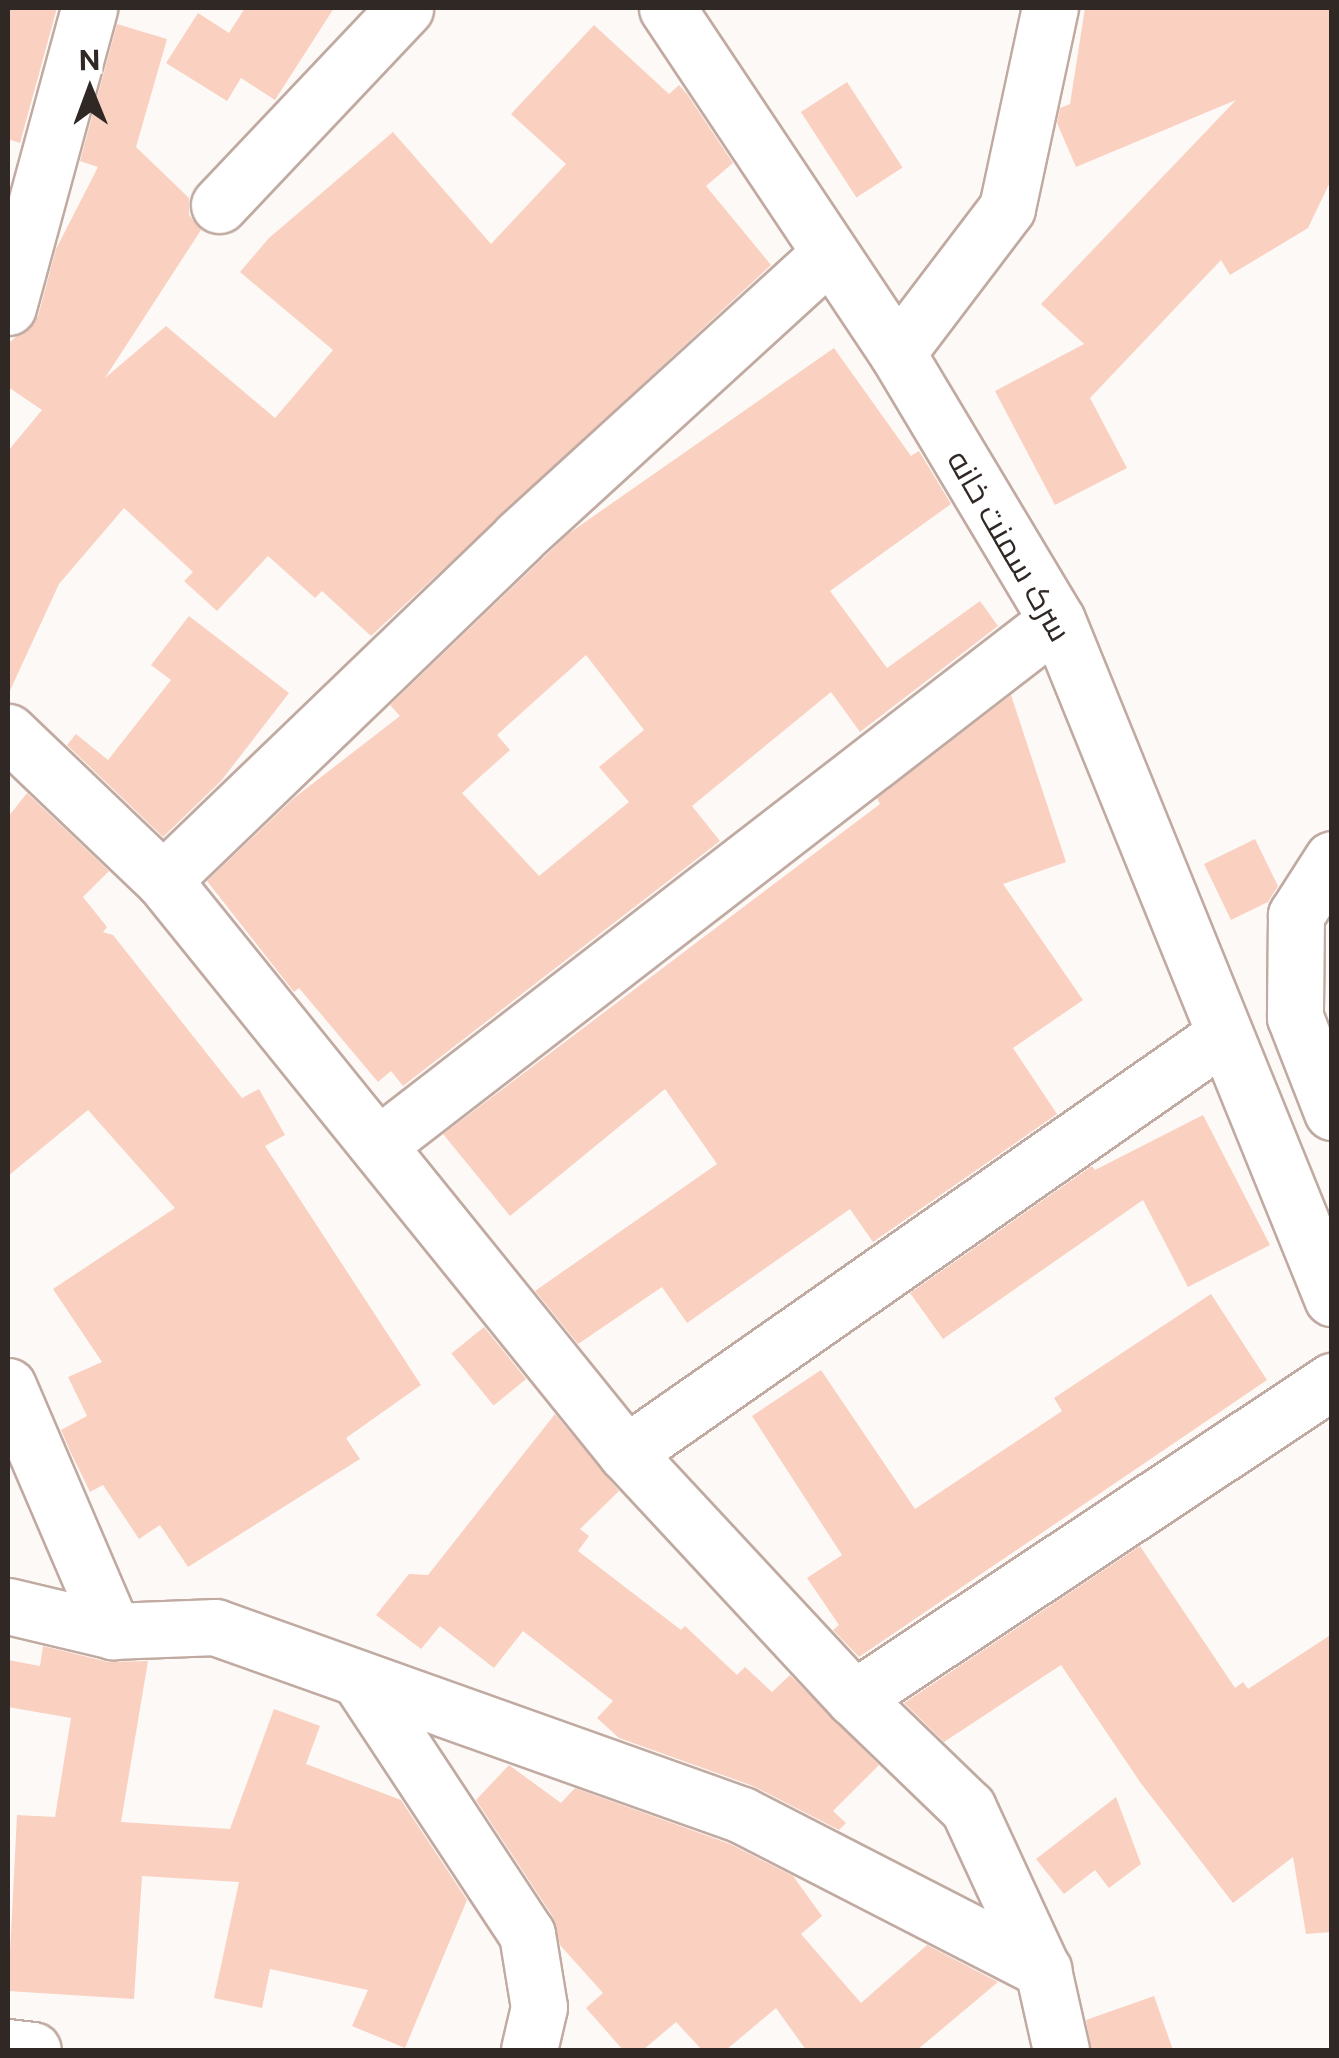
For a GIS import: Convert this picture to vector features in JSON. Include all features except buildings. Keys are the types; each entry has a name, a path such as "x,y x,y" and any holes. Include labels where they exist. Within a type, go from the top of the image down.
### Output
{"street":[{"path":"8,307 90,8"},
{"path":"219,205 406,8"},
{"name":"سرک سمنت خانه","path":"667,8 827,256 897,353 1056,620 1332,1298"},
{"path":"897,353 1007,208 1050,8"},
{"path":"163,880 519,537 827,256"},
{"path":"378,1145 1056,620"},
{"path":"8,732 163,880 626,1454 854,1698 968,1808 1042,1970 1061,2050"},
{"path":"1332,859 1296,915 1295,1016 1320,1060 1332,1112"},
{"path":"626,1454 1224,1035"},
{"path":"854,1698 1332,1381"},
{"path":"8,1386 113,1632"},
{"path":"8,1606 113,1632 215,1627 742,1815 1042,1970"},
{"path":"360,1681 527,1934 539,2007 529,2050"},
{"path":"8,2048 33,2050"}]}
